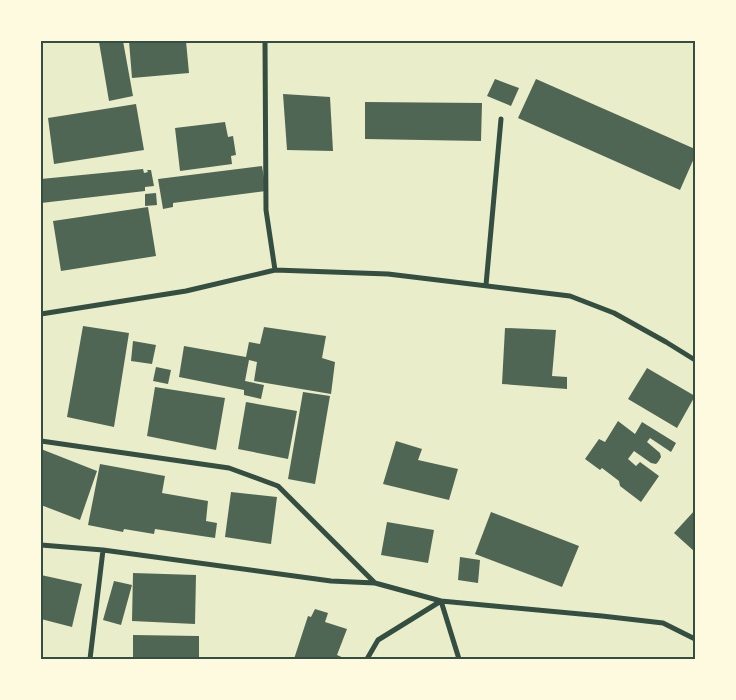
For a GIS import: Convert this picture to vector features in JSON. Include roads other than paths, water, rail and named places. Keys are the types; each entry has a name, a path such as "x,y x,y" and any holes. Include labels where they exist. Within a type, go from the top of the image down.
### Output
{"street":[{"path":"265,41 266,210 275,270"},
{"path":"486,285 500,119"},
{"path":"41,314 186,291 275,270 388,274 570,296 614,313 695,360"},
{"path":"41,441 229,468 278,486 375,583"},
{"path":"41,545 103,550 331,581 375,583 441,601 663,623 695,639"},
{"path":"90,659 103,550"},
{"path":"367,659 378,640 441,601"},
{"path":"441,601 459,659"}]}
